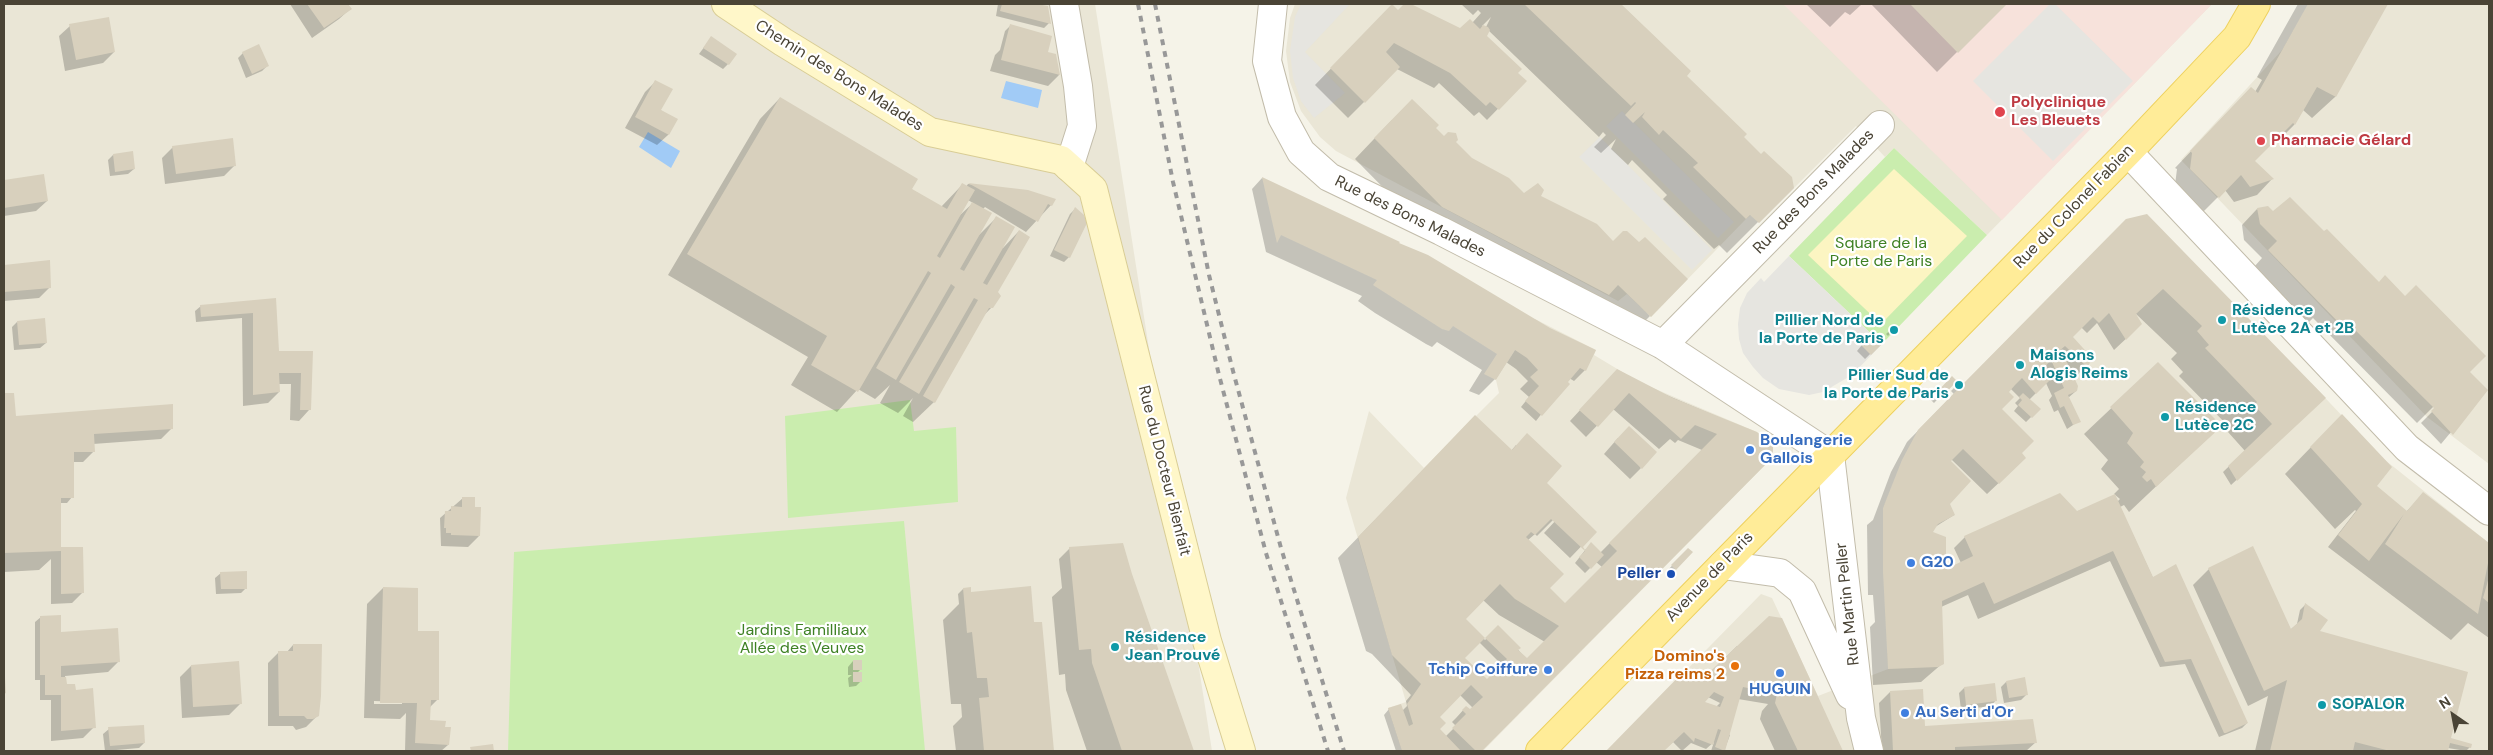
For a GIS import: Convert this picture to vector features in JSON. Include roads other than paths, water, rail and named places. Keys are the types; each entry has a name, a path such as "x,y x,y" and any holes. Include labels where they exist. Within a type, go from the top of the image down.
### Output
{"main road":[{"name":"Rue du Colonel Fabien","path":"1881,402 2128,152 2237,37 2256,4"},
{"name":"Avenue de Paris","path":"1540,751 1881,402"}],"street":[{"name":"Chemin des Bons Malades","path":"726,4 783,42 930,132 1061,160 1093,189"},
{"path":"1064,4 1078,86 1082,126 1069,167"},
{"name":"Rue des Bons Malades","path":"1273,4 1266,61 1282,117 1302,152 1329,177 1441,231 1663,345 1830,455"},
{"name":"Rue des Bons Malades","path":"1663,345 1880,125"},
{"path":"2128,152 2407,448 2489,512"},
{"name":"Rue du Docteur Bienfait","path":"1093,189 1207,641 1241,751"},
{"name":"Rue Martin Peller","path":"1830,455 1861,718 1869,751"},
{"path":"1723,565 1780,573 1802,591 1861,718"}],"water":[{"path":"1006,81 1042,90 1038,108 1001,98"},
{"path":"648,132 680,151 671,168 639,147"}],"railway":[{"path":"1138,4 1173,182 1219,375 1266,553 1328,751"},
{"path":"1155,4 1209,275 1233,371 1281,548 1344,751"}],"place":[{"name":"Polyclinique Les Bleuets","path":"2000,112"},
{"name":"Pharmacie Gélard","path":"2261,141"},
{"name":"Résidence Lutèce 2A et 2B","path":"2222,320"},
{"name":"Pillier Nord de la Porte de Paris","path":"1894,330"},
{"name":"Maisons Alogis Reims","path":"2020,365"},
{"name":"Pillier Sud de la Porte de Paris","path":"1959,385"},
{"name":"Résidence Lutèce 2C","path":"2165,417"},
{"name":"Boulangerie Gallois","path":"1750,450"},
{"name":"G20","path":"1911,563"},
{"name":"Peller","path":"1671,574"},
{"name":"Résidence Jean Prouvé","path":"1115,647"},
{"name":"Domino's Pizza reims 2","path":"1735,666"},
{"name":"Tchip Coiffure","path":"1548,670"},
{"name":"HUGUIN","path":"1780,673"},
{"name":"SOPALOR","path":"2322,705"},
{"name":"Au Serti d'Or","path":"1905,713"}],"park label":[{"name":"Square de la Porte de Paris","path":"1881,253"},
{"name":"Jardins Familliaux Allée des Veuves","path":"802,640"}]}
